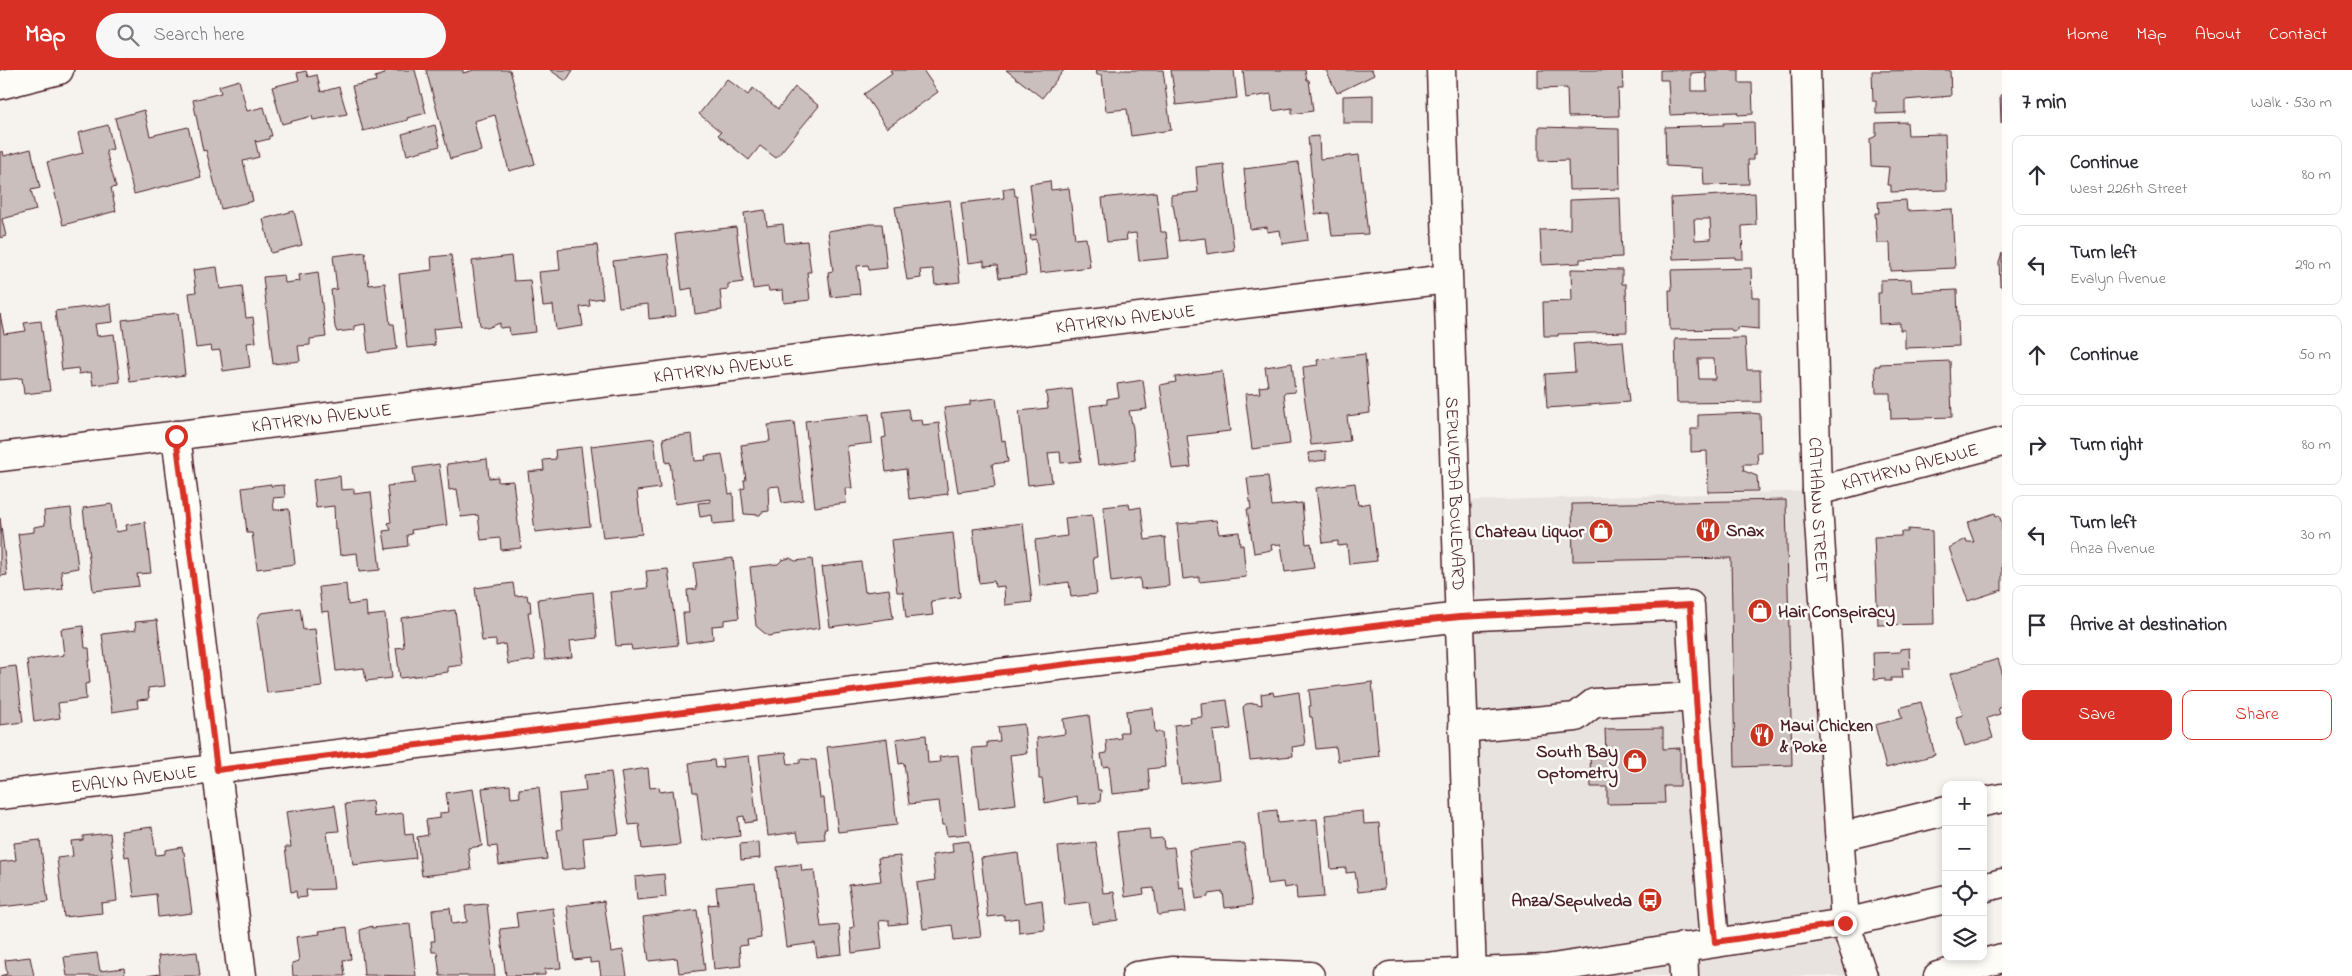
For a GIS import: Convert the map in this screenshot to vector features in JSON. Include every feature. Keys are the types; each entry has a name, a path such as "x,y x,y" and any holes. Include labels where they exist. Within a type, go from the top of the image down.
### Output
{"street":[{"path":"0,85 59,70"},
{"name":"SEPULVEDA BOULEVARD","path":"1441,70 1446,279 1472,974"},
{"name":"CATHANN STREET","path":"1806,70 1817,491 1845,923 1863,976"},
{"name":"KATHRYN AVENUE","path":"0,457 1446,279"},
{"path":"176,436 242,976"},
{"name":"KATHRYN AVENUE","path":"1817,491 2002,442"},
{"name":"EVALYN AVENUE","path":"0,795 1460,617 1690,605 1695,696"},
{"path":"1463,728 1576,717 1594,703 1695,696 1715,942"},
{"path":"1987,801 2002,798"},
{"path":"1840,837 1942,813"},
{"path":"1987,887 2002,883"},
{"path":"1390,976 1546,970 1845,923 1942,900"},
{"path":"1683,947 1684,976"},
{"path":"1938,976 2002,958"},
{"path":"1136,976 1172,971 1310,976"}],"shaded area":[{"path":"1817,491 1863,976 1472,976 1456,501"}],"building":[{"path":"384,70 415,70 426,113 407,118 408,120 363,131 352,86 376,81 375,77 385,74"},
{"path":"426,70 463,70 463,73 474,70 510,70 535,164 509,171 495,115 474,121 481,151 450,159"},
{"path":"550,70 573,70 566,81"},
{"path":"890,70 923,70 938,92 887,128 864,94 892,74"},
{"path":"1006,70 1064,70 1042,98"},
{"path":"1096,70 1163,70 1171,130 1131,136 1127,109 1106,111 1102,75 1097,75"},
{"path":"1171,70 1234,70 1237,98 1176,105"},
{"path":"1243,70 1305,70 1307,80 1309,80 1313,111 1292,114 1292,108 1273,111 1271,94 1246,98"},
{"path":"1326,70 1372,70 1374,75 1337,93"},
{"path":"1538,70 1622,70 1623,89 1618,89 1619,116 1568,117 1567,88 1538,89"},
{"path":"1660,70 1739,70 1739,83 1752,83 1753,114 1738,115 1737,112 1670,115 1668,80 1660,80","holes":["1706,72 1707,91 1691,91 1691,73"]},
{"path":"1950,70 1951,96 1905,100 1905,113 1876,114 1876,101 1873,101 1872,71"},
{"path":"306,71 308,77 317,75 321,92 339,87 347,114 313,120 312,116 282,124 272,87 299,80 297,73"},
{"path":"727,79 748,95 753,88 778,109 795,87 819,106 776,158 760,146 749,160 718,135 721,132 699,114"},
{"path":"239,80 247,111 264,107 272,136 269,136 269,139 257,142 255,140 259,157 243,161 253,201 221,209 206,150 203,151 193,100 221,93 219,86"},
{"path":"1373,95 1373,123 1343,123 1343,96"},
{"path":"2000,95 2002,95 2001,123"},
{"path":"144,110 150,136 188,127 201,177 134,194 115,118"},
{"path":"1754,122 1755,155 1753,155 1753,160 1748,160 1749,184 1704,185 1703,168 1666,166 1665,127"},
{"path":"1907,122 1908,135 1945,134 1947,190 1891,192 1891,185 1887,185 1889,167 1871,166 1870,139 1876,136 1876,123"},
{"path":"108,125 113,149 106,151 116,187 111,188 116,211 63,225 47,162 83,153 78,133"},
{"path":"435,125 440,146 407,155 402,134"},
{"path":"1539,127 1619,129 1620,189 1569,190 1568,160 1539,161"},
{"path":"1319,136 1320,159 1359,155 1368,234 1332,236 1329,213 1315,214 1308,137"},
{"path":"31,149 40,188 31,190 36,210 2,219 6,236 0,238 0,152 3,151 4,156"},
{"path":"1298,162 1308,240 1282,244 1280,230 1267,232 1267,227 1250,229 1244,169"},
{"path":"1224,164 1234,250 1207,254 1205,238 1179,241 1173,204 1171,204 1171,195 1198,192 1196,167"},
{"path":"1050,181 1051,190 1069,188 1075,239 1086,238 1090,267 1040,273 1036,239 1031,240 1030,235 1036,235 1030,184"},
{"path":"1014,187 1015,196 1017,196 1026,275 999,278 997,265 984,266 984,261 968,263 961,203 1004,198 1003,189"},
{"path":"1156,192 1161,232 1166,232 1169,258 1139,261 1136,233 1126,234 1127,240 1107,242 1102,198"},
{"path":"1755,193 1756,225 1742,226 1743,259 1735,259 1735,257 1673,259 1671,198","holes":["1694,219 1710,219 1711,239 1695,240"]},
{"path":"1620,198 1622,257 1580,259 1580,263 1542,265 1540,230 1570,229 1570,200"},
{"path":"950,200 960,282 935,285 933,269 920,270 921,278 907,280 895,207"},
{"path":"1906,200 1907,211 1952,209 1955,268 1891,271 1890,243 1877,243 1875,213 1879,213 1878,202"},
{"path":"765,210 767,226 783,224 785,243 807,241 811,272 807,272 810,300 784,303 783,290 769,291 768,287 753,289 744,213"},
{"path":"294,211 302,245 271,253 263,219"},
{"path":"869,224 882,224 887,268 869,270 868,265 857,266 860,294 831,297 828,272 833,271 828,231"},
{"path":"736,227 743,282 728,284 728,289 720,290 722,310 695,314 692,288 682,290 675,234"},
{"path":"597,245 603,298 589,300 590,306 580,307 583,326 556,330 553,305 543,306 539,272 560,270 558,249"},
{"path":"365,252 369,285 385,283 390,324 394,324 397,349 368,353 365,324 354,326 354,330 337,332 335,327 331,290 337,289 333,256"},
{"path":"2002,253 2002,286 2000,286 1999,262"},
{"path":"668,254 676,316 649,319 648,304 619,307 613,261"},
{"path":"451,255 461,326 433,329 435,345 407,348 399,274 432,270 431,257"},
{"path":"511,256 514,281 530,280 536,332 510,335 509,327 500,328 500,323 487,328 480,325 472,261"},
{"path":"217,267 220,289 242,286 246,318 253,317 256,342 247,343 250,367 223,371 220,350 212,351 211,346 196,348 189,293 196,292 193,270"},
{"path":"1751,268 1752,297 1759,297 1759,329 1737,327 1737,330 1732,331 1731,329 1670,330 1669,290 1672,290 1671,270"},
{"path":"1571,269 1622,270 1622,284 1626,284 1627,332 1544,336 1543,302 1572,301"},
{"path":"318,272 326,337 310,339 310,345 298,346 300,361 273,364 263,277 284,275 285,283 300,281 299,275"},
{"path":"1911,279 1912,292 1957,290 1959,346 1905,348 1905,330 1900,330 1900,323 1879,324 1878,293 1881,293 1881,280"},
{"path":"111,304 113,322 95,324 97,336 114,334 120,382 93,385 91,372 79,374 78,368 62,370 55,311"},
{"path":"178,313 185,375 130,382 122,320"},
{"path":"0,314 4,334 26,331 24,323 41,321 50,391 24,394 22,378 0,380"},
{"path":"1745,338 1747,370 1760,370 1761,402 1677,403 1675,339","holes":["1698,359 1714,359 1715,379 1699,379"]},
{"path":"1623,341 1629,402 1547,408 1545,374 1575,372 1573,344"},
{"path":"1365,354 1370,413 1347,416 1350,441 1311,445 1302,379 1304,379 1303,367 1318,365 1317,360"},
{"path":"1950,361 1952,417 1891,419 1890,393 1876,393 1875,366 1880,366 1880,364"},
{"path":"1292,363 1295,392 1284,393 1290,444 1252,449 1245,394 1260,393 1259,387 1268,386 1265,367"},
{"path":"1222,371 1230,431 1187,436 1191,467 1172,469 1160,385 1176,382 1175,377"},
{"path":"1143,380 1147,409 1129,411 1133,428 1135,460 1098,465 1090,406 1107,404 1107,399 1119,397 1117,384"},
{"path":"1072,389 1081,461 1061,463 1060,452 1048,453 1052,482 1028,485 1019,411 1048,408 1046,392"},
{"path":"996,398 1002,441 1005,440 1008,462 992,464 995,487 958,492 944,408 970,405 970,401"},
{"path":"908,409 910,421 922,420 923,425 939,423 948,494 909,499 906,469 886,472 882,438 886,437 883,412"},
{"path":"869,414 872,443 847,446 852,488 845,488 846,503 815,507 805,421"},
{"path":"1760,414 1761,452 1757,452 1758,464 1743,464 1744,471 1757,476 1758,491 1708,492 1707,451 1691,452 1691,429 1698,429 1698,415"},
{"path":"794,422 803,500 782,503 779,486 768,487 769,511 762,512 760,515 744,514 741,489 745,488 744,480 746,480 741,445 770,441 768,425"},
{"path":"692,434 695,461 706,460 705,456 722,454 729,494 733,493 734,522 713,524 712,515 700,517 698,503 710,502 710,499 675,504 670,462 666,463 663,438"},
{"path":"654,438 660,488 637,491 642,534 603,538 591,446"},
{"path":"581,447 590,526 535,532 528,472 544,470 543,460 556,459 555,450"},
{"path":"1326,451 1326,460 1309,462 1308,453"},
{"path":"487,459 489,478 498,477 498,482 513,481 521,548 501,550 500,538 481,540 478,515 461,517 457,489 449,490 447,464"},
{"path":"439,464 447,525 411,530 412,534 407,535 408,546 386,549 383,531 391,530 388,523 391,522 387,486 415,483 413,468"},
{"path":"340,476 341,490 354,489 354,494 371,492 380,570 359,572 357,553 340,555 337,529 335,530 334,506 316,508 313,480"},
{"path":"1268,476 1272,506 1302,503 1306,544 1311,543 1314,568 1285,572 1281,544 1271,545 1272,550 1254,553 1247,509 1251,509 1247,478"},
{"path":"1355,483 1358,505 1370,503 1377,561 1349,564 1347,545 1338,546 1338,541 1323,543 1316,488"},
{"path":"271,484 271,486 284,485 285,497 273,498 274,510 289,509 295,564 257,569 252,533 247,533 242,488"},
{"path":"1786,500 1792,765 1735,767 1731,558 1573,561 1572,504"},
{"path":"112,504 116,532 127,530 126,525 145,522 151,573 137,574 139,586 93,591 83,508"},
{"path":"1129,504 1130,509 1141,507 1145,540 1165,537 1169,586 1141,589 1140,578 1111,582 1103,507"},
{"path":"71,508 78,568 61,571 63,589 26,593 18,534 34,532 34,527 45,525 44,511"},
{"path":"1995,513 1996,516 1999,515 2002,524 2002,590 1968,601 1949,548 1966,539 1967,542 1974,542 1968,526 1969,522"},
{"path":"1092,515 1097,557 1093,558 1097,594 1071,597 1069,582 1040,586 1035,540 1067,536 1065,518"},
{"path":"0,518 7,575 0,576"},
{"path":"1216,520 1219,534 1239,532 1240,545 1243,545 1246,577 1199,582 1199,577 1183,579 1177,524"},
{"path":"1023,523 1032,602 1005,605 1004,586 995,587 994,581 979,583 973,529"},
{"path":"1908,529 1932,531 1934,624 1878,625 1874,537 1901,536 1901,532 1908,532"},
{"path":"953,533 960,597 931,601 933,615 906,618 903,592 897,592 891,540"},
{"path":"733,558 739,618 724,620 724,625 712,626 713,639 686,643 683,613 689,613 687,590 697,589 694,563"},
{"path":"790,558 795,561 812,559 820,628 768,636 756,626 750,567 778,564 782,560"},
{"path":"861,562 865,592 889,589 893,618 830,627 822,567"},
{"path":"668,569 678,645 632,650 631,645 616,646 610,592 648,588 646,571"},
{"path":"513,583 515,596 527,595 528,601 530,601 531,612 528,612 535,660 508,664 505,644 496,646 496,640 482,641 475,588"},
{"path":"346,584 348,605 366,602 367,616 385,614 392,678 366,681 364,668 336,671 329,611 322,612 319,587"},
{"path":"593,592 597,638 570,641 572,657 545,660 538,599"},
{"path":"300,608 303,630 315,629 322,687 267,693 257,620 261,613"},
{"path":"455,610 462,665 448,667 448,672 400,678 396,648 404,647 401,618"},
{"path":"157,620 165,686 148,688 149,699 137,700 138,708 112,712 102,634 136,630 135,622"},
{"path":"83,626 85,648 89,648 90,661 88,661 90,683 85,684 86,699 58,703 60,718 34,722 27,660 64,655 61,629"},
{"path":"1909,648 1910,668 1902,668 1903,678 1891,678 1891,681 1885,681 1885,678 1874,679 1873,653 1900,652 1900,649"},
{"path":"1998,659 2002,672 2002,707 1998,708 2000,714 1987,718 1993,738 1965,746 1956,717 1963,715 1950,674"},
{"path":"16,666 23,722 0,725 0,668"},
{"path":"1372,682 1379,756 1338,761 1336,747 1316,749 1312,717 1310,717 1309,690"},
{"path":"1273,692 1274,696 1299,692 1305,745 1292,747 1293,756 1250,760 1243,707 1246,704 1254,703 1262,705 1261,694"},
{"path":"1227,700 1231,729 1213,731 1219,779 1181,784 1174,725 1191,723 1190,718 1202,717 1201,703"},
{"path":"1921,702 1935,755 1886,768 1875,725 1902,718 1899,708"},
{"path":"1153,708 1155,732 1162,732 1165,767 1148,769 1150,790 1112,794 1109,766 1103,767 1101,754 1107,753 1106,740 1121,738 1120,732 1128,732 1126,711"},
{"path":"1089,715 1098,790 1101,790 1100,802 1078,804 1077,796 1045,803 1042,779 1039,779 1037,738 1065,734 1063,719"},
{"path":"1024,724 1027,753 1010,755 1016,804 979,809 972,748 987,747 987,742 1000,741 998,727"},
{"path":"1663,728 1663,749 1680,748 1680,786 1664,786 1665,803 1607,804 1607,787 1591,787 1590,752 1606,752 1605,729"},
{"path":"926,735 928,763 940,762 939,757 958,755 967,834 947,836 945,825 942,825 939,801 909,804 904,763 899,764 896,739"},
{"path":"887,739 897,825 838,832 827,747"},
{"path":"786,752 788,764 800,763 800,759 816,760 820,798 824,798 827,829 824,829 825,839 799,841 797,832 768,836 759,755"},
{"path":"749,756 757,821 745,823 744,816 738,817 740,836 703,841 697,792 693,792 689,763 714,760 715,768 723,767 722,759"},
{"path":"648,768 650,788 659,787 660,792 673,790 680,845 642,849 639,824 629,825 621,772"},
{"path":"611,772 619,834 583,838 586,867 562,870 557,830 562,829 559,794 586,791 584,775"},
{"path":"510,785 511,798 520,797 519,789 539,787 547,859 499,865 497,846 489,847 482,788"},
{"path":"473,789 482,846 468,848 471,870 422,876 417,837 428,835 426,820 440,818 440,813 449,812 446,793"},
{"path":"372,801 374,817 403,813 405,835 413,834 416,858 353,865 345,804"},
{"path":"335,805 339,831 327,832 334,889 306,890 307,897 297,898 296,891 291,892 285,847 291,847 286,812"},
{"path":"1277,810 1278,823 1317,819 1324,897 1297,899 1296,886 1284,888 1283,882 1267,884 1259,812"},
{"path":"1363,811 1364,824 1379,823 1384,889 1358,892 1355,872 1346,873 1346,868 1331,869 1325,815"},
{"path":"152,827 156,855 165,854 165,850 182,847 192,913 158,917 156,894 134,897 129,856 125,857 121,831"},
{"path":"1149,829 1150,839 1163,838 1164,848 1174,847 1179,888 1183,887 1186,912 1158,915 1154,888 1143,889 1144,894 1125,897 1117,832"},
{"path":"110,833 117,901 101,903 102,913 64,917 57,858 73,856 71,841 83,840 83,836"},
{"path":"40,840 48,902 0,907 0,862 16,860 14,843"},
{"path":"969,841 981,937 954,940 952,925 923,929 917,883 935,880 932,855 953,852 952,843"},
{"path":"759,842 760,858 741,860 740,844"},
{"path":"1096,842 1103,893 1114,892 1118,920 1092,924 1089,902 1065,905 1058,847"},
{"path":"1244,843 1252,905 1225,908 1223,892 1208,894 1208,897 1196,899 1189,850"},
{"path":"1018,853 1024,903 1042,900 1045,930 1019,933 1018,918 1004,920 1004,915 988,917 981,858"},
{"path":"900,856 908,923 889,925 889,920 879,921 882,949 852,953 850,928 854,927 849,885 881,881 878,858"},
{"path":"801,864 802,871 814,870 821,927 839,925 842,954 817,957 815,943 786,947 776,867"},
{"path":"664,874 666,897 637,900 635,877"},
{"path":"755,883 761,938 747,940 748,945 739,946 741,966 714,969 708,905 718,904 716,887"},
{"path":"604,901 611,952 623,950 627,976 601,976 599,962 590,963 590,958 574,960 567,906"},
{"path":"487,904 495,976 440,976 437,952 432,952 431,941 435,941 432,910 450,908 452,924 467,922 465,906"},
{"path":"553,908 561,968 545,969 545,975 506,976 500,929 518,927 516,913"},
{"path":"697,910 705,970 679,973 677,958 649,961 643,917"},
{"path":"410,924 416,976 364,975 360,930 372,926 372,928"},
{"path":"347,927 351,959 343,960 345,976 293,976 292,963 299,961 296,937 320,934 319,931"},
{"path":"197,952 200,976 146,976 160,974 158,956"},
{"path":"97,953 100,971 124,968 125,976 67,976 64,957"},
{"path":"30,957 34,976 0,976 7,974 5,960"}],"place":[{"name":"Snax","path":"1708,530"},
{"name":"Chateau Liquor","path":"1601,531"},
{"name":"Hair Conspiracy","path":"1760,611"},
{"name":"Maui Chicken & Poke","path":"1762,735"},
{"name":"South Bay Optometry","path":"1635,761"},
{"name":"Anza/Sepulveda","path":"1650,900"}],"route":[{"path":"176,436 217,770 1398,623 1460,617 1690,605 1704,821 1715,942 1845,923"}]}
